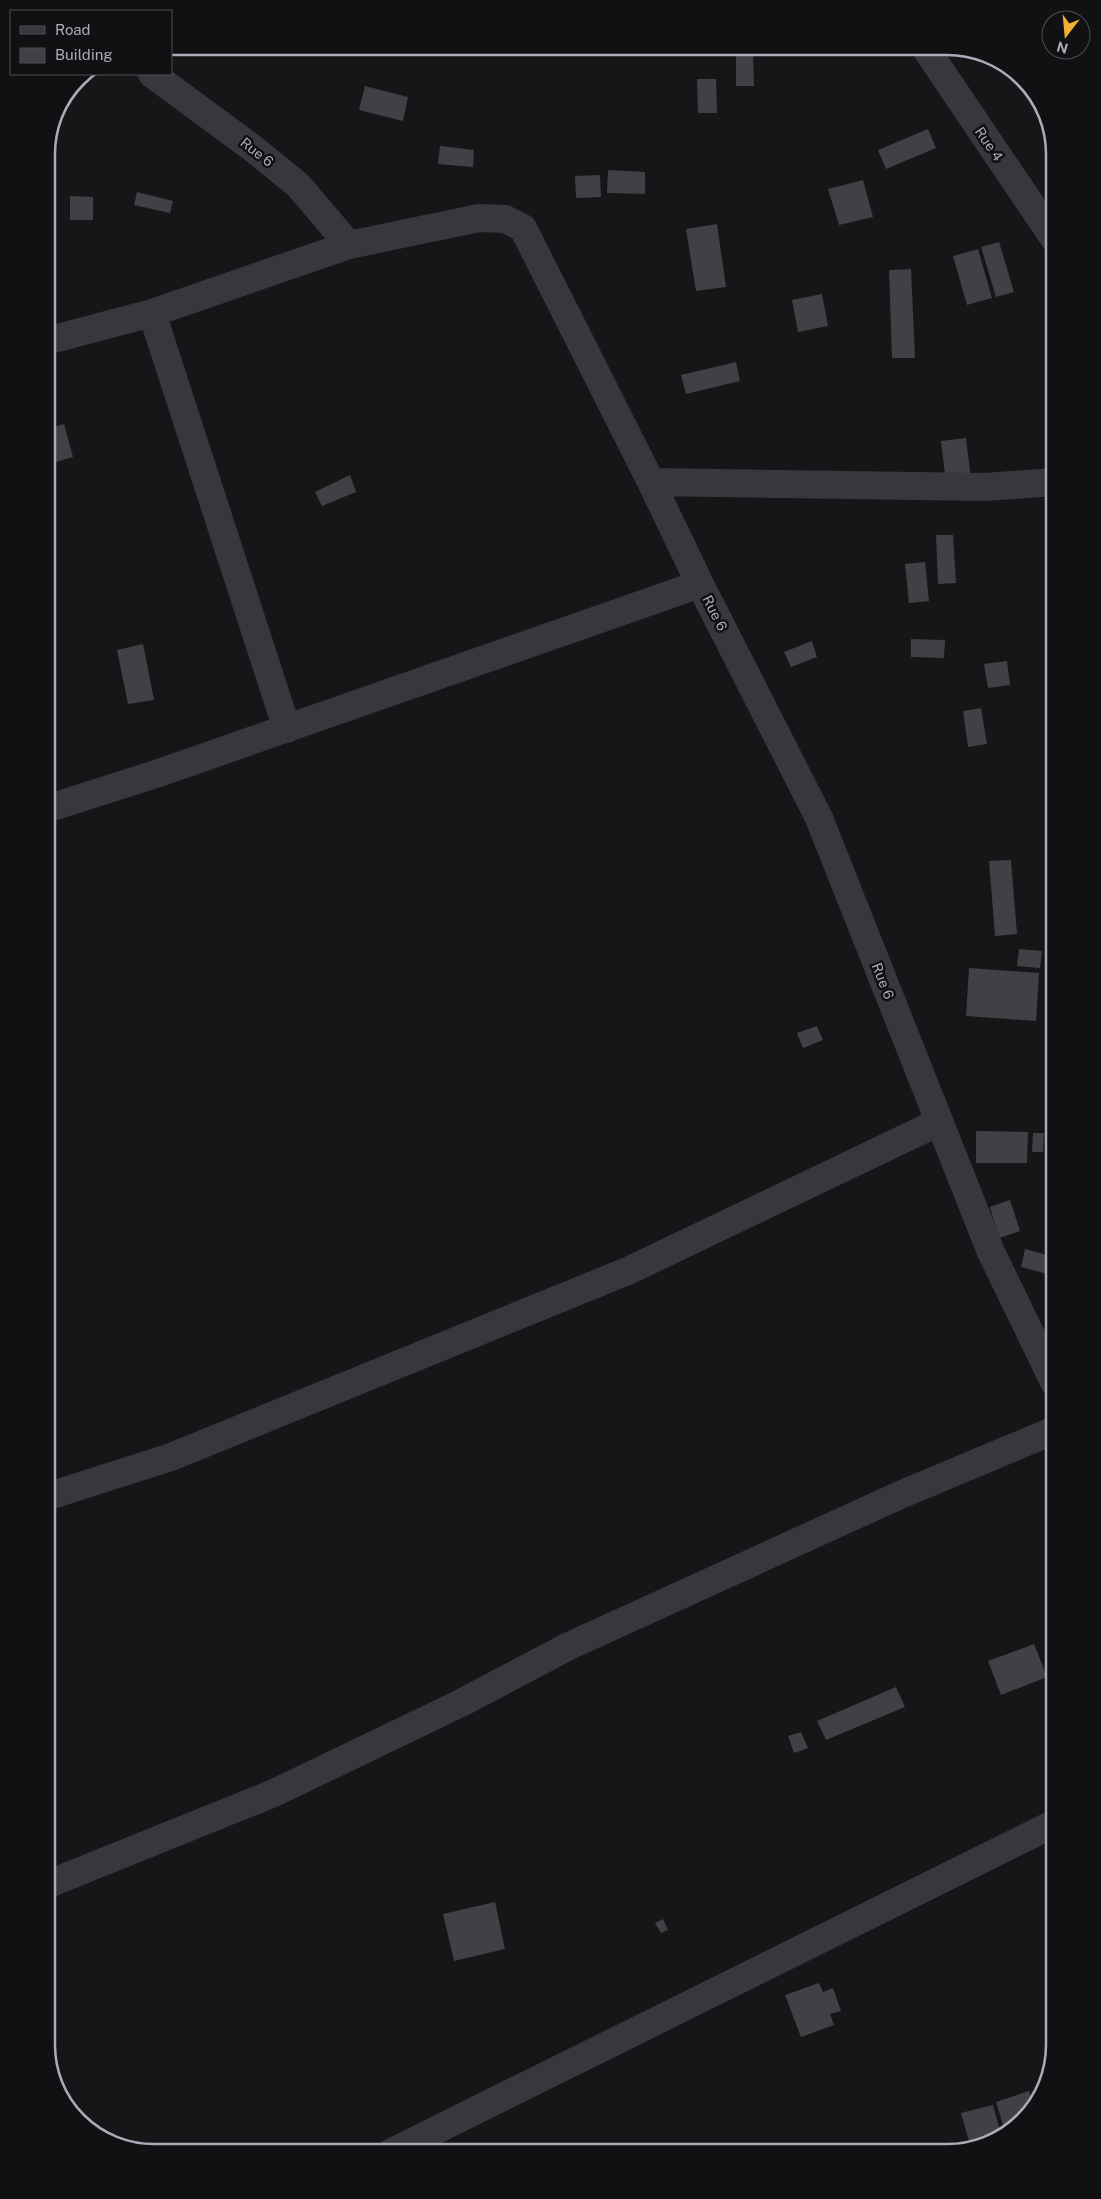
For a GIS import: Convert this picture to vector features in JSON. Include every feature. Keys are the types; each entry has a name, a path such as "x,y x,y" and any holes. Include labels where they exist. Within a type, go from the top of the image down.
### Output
{"street":[{"name":"Rue 4","path":"930,55 1046,227"},
{"name":"Rue 6","path":"153,75 255,150 298,185 349,245"},
{"name":"Rue 6","path":"55,339 152,314 349,245 480,218 505,219 523,228 651,482 700,584 820,818 991,1252 1046,1365"},
{"path":"152,314 288,729"},
{"path":"651,482 984,487 1046,483"},
{"path":"55,806 288,729 700,584"},
{"path":"55,1495 171,1457 630,1270 939,1122"},
{"path":"55,1881 274,1793 461,1703 569,1646 900,1495 1046,1434"},
{"path":"408,2144 1046,1827"}],"building":[{"path":"736,55 753,55 754,86 736,86"},
{"path":"697,79 716,79 717,113 698,113"},
{"path":"365,86 408,97 403,121 359,110"},
{"path":"928,129 936,148 886,169 878,150"},
{"path":"440,146 474,150 473,167 438,164"},
{"path":"608,170 645,172 645,194 607,193"},
{"path":"600,175 601,197 576,198 575,176"},
{"path":"863,180 873,217 839,225 828,189"},
{"path":"137,192 173,201 170,213 134,205"},
{"path":"70,196 93,197 93,220 70,220"},
{"path":"717,224 726,287 696,291 686,229"},
{"path":"999,242 1014,292 996,297 981,247"},
{"path":"978,249 992,298 967,305 953,256"},
{"path":"911,269 915,358 892,358 889,270"},
{"path":"822,294 828,326 798,332 792,300"},
{"path":"736,362 740,381 686,394 681,375"},
{"path":"64,424 73,457 56,462 55,459 55,426"},
{"path":"966,438 971,480 946,483 941,441"},
{"path":"350,475 356,492 322,506 315,492"},
{"path":"936,535 953,535 956,583 938,584"},
{"path":"925,562 929,601 909,603 905,564"},
{"path":"911,639 945,640 944,658 911,657"},
{"path":"812,641 817,657 791,667 784,652"},
{"path":"143,644 154,700 128,704 117,650"},
{"path":"1007,661 1010,685 988,688 984,664"},
{"path":"981,708 987,744 968,747 963,711"},
{"path":"1011,860 1017,934 995,936 989,861"},
{"path":"1019,949 1042,951 1040,968 1017,966"},
{"path":"969,968 1039,973 1036,1021 966,1016"},
{"path":"817,1026 823,1040 803,1048 797,1033"},
{"path":"976,1131 1028,1132 1027,1163 976,1163"},
{"path":"1033,1133 1044,1133 1043,1152 1032,1152"},
{"path":"1010,1200 1020,1231 999,1238 990,1207"},
{"path":"1025,1249 1046,1255 1046,1274 1021,1267"},
{"path":"1034,1644 1046,1677 1001,1695 988,1661"},
{"path":"896,1687 905,1707 826,1740 817,1721"},
{"path":"801,1732 808,1748 794,1753 788,1736"},
{"path":"495,1902 505,1949 454,1961 443,1914"},
{"path":"663,1919 668,1930 661,1933 655,1923"},
{"path":"819,1983 823,1992 833,1988 841,2011 830,2014 834,2025 801,2037 785,1995"},
{"path":"1029,2091 1031,2097 1021,2110 1003,2126 996,2102"},
{"path":"993,2105 1000,2129 969,2142 961,2113"}]}
